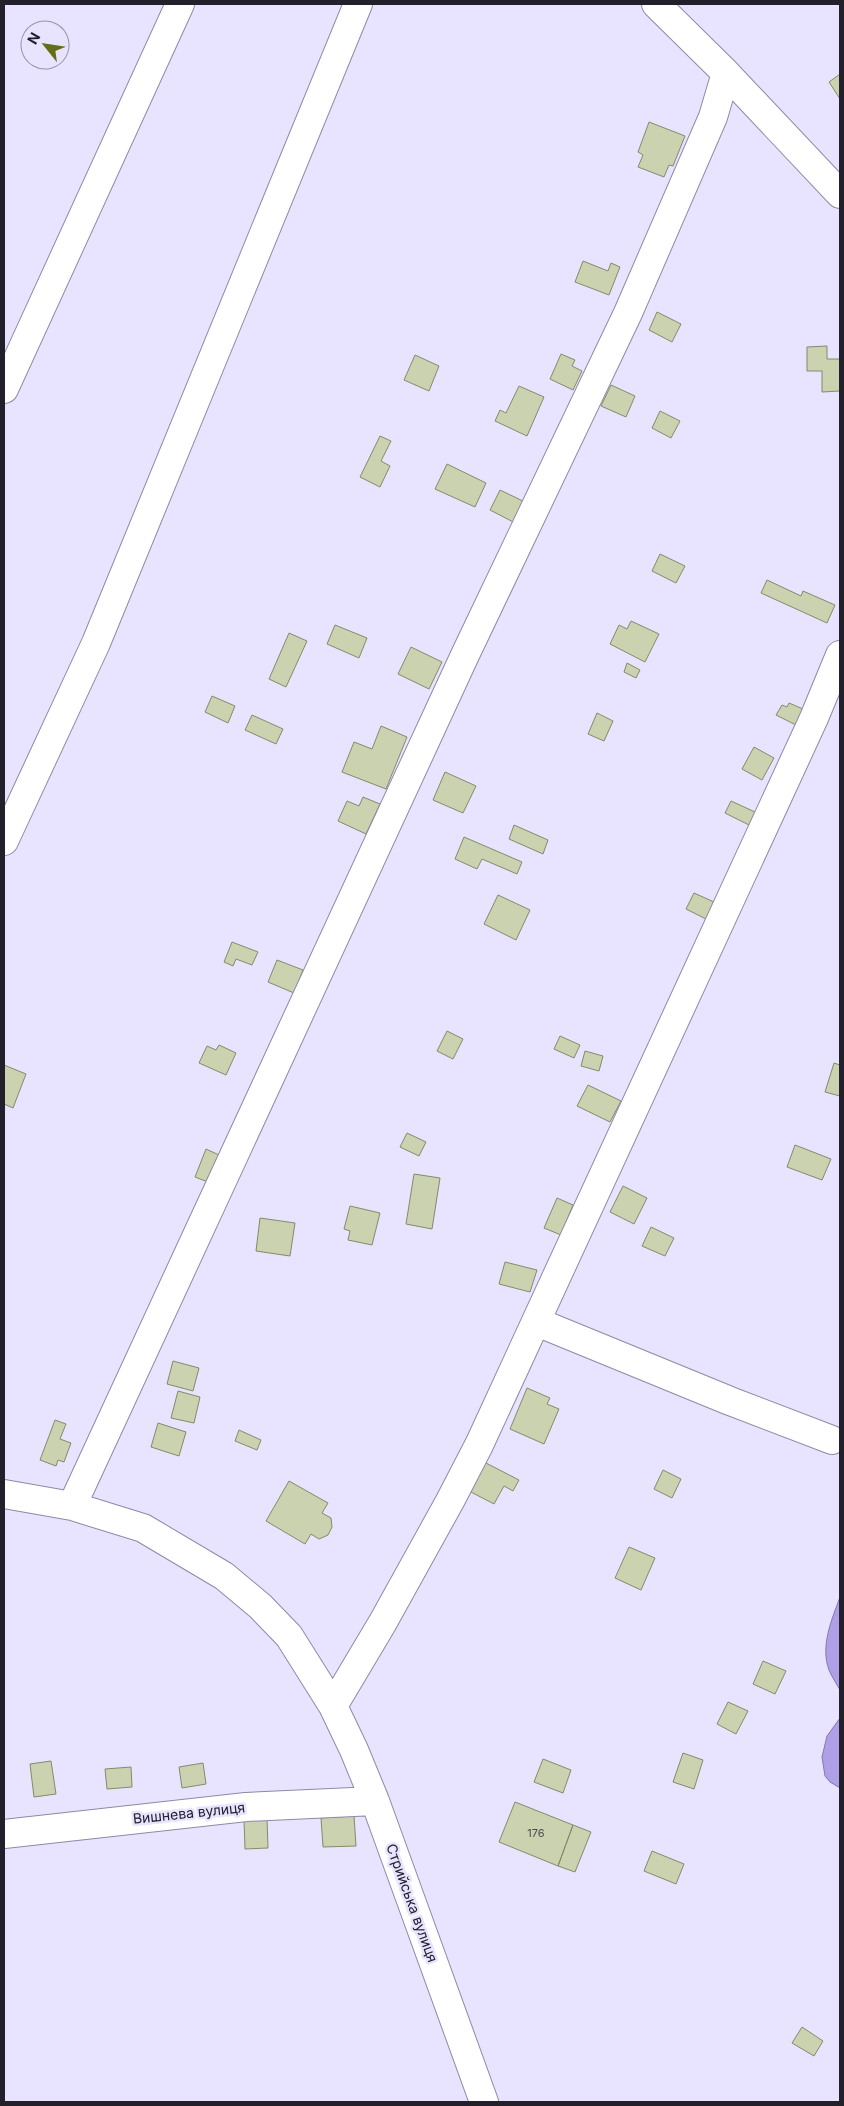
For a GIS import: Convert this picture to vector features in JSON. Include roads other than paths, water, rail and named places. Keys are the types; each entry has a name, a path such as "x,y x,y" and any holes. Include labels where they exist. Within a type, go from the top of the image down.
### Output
{"street":[{"path":"4,389 180,4"},
{"path":"4,841 96,643 358,4"},
{"path":"656,4 726,73 840,194"},
{"path":"72,1506 456,672 628,313 713,117 726,73"},
{"path":"333,1706 362,1659 479,1445 537,1322 669,1029 814,718 840,655"},
{"path":"537,1322 730,1401 832,1440"},
{"name":"Стрийська вулиця","path":"4,1494 72,1506 143,1528 203,1563 245,1592 289,1636 333,1706 375,1801 484,2102"},
{"name":"Вишнева вулиця","path":"4,1834 246,1807 375,1801"}]}
